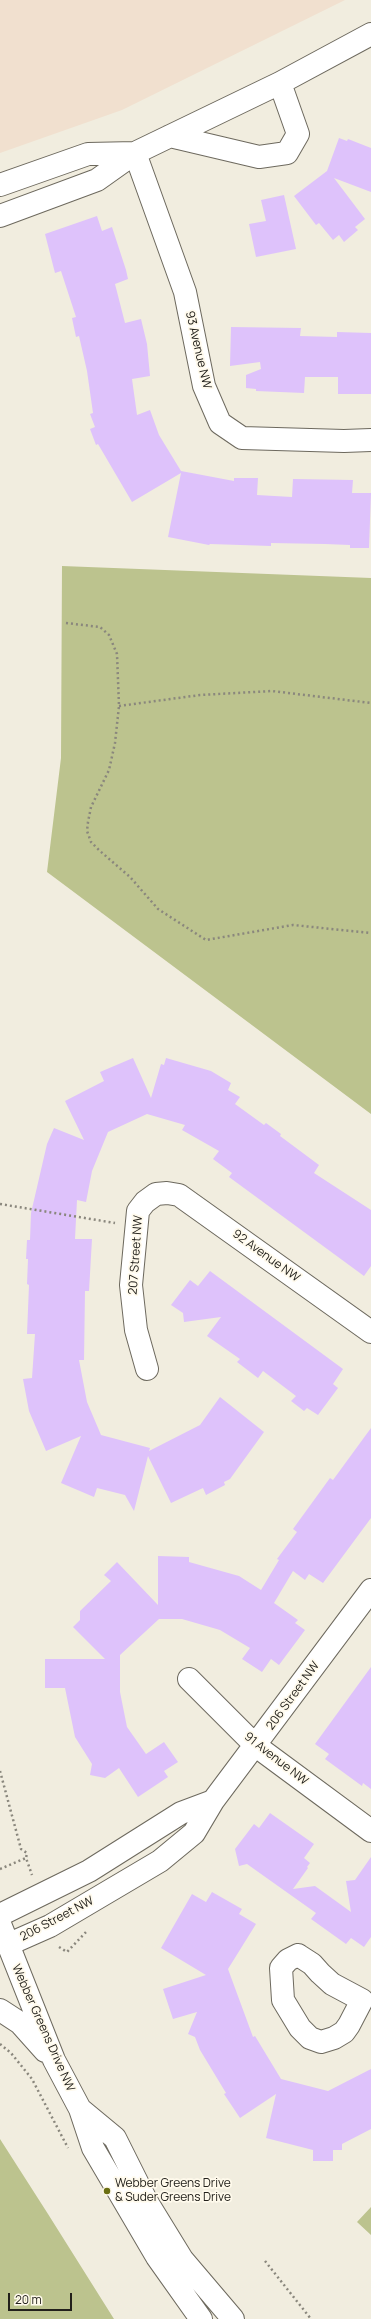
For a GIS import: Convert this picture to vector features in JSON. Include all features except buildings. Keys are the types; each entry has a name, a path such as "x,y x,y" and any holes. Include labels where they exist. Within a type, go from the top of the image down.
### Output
{"street":[{"path":"0,216 97,180 135,153 280,83 371,34"},
{"path":"170,136 259,157 287,153 298,134 280,83"},
{"path":"0,185 88,154 135,153"},
{"name":"93 Avenue NW","path":"135,153 185,292 204,386 220,423 242,438 344,442 371,440"},
{"name":"92 Avenue NW","path":"156,1194 167,1193 179,1195 371,1332"},
{"name":"207 Street NW","path":"147,1370 136,1330 131,1285 138,1211 145,1202 156,1194"},
{"name":"206 Street NW","path":"4,1946 50,1926 160,1861 194,1833 213,1801 256,1746 371,1590"},
{"name":"91 Avenue NW","path":"189,1678 256,1746 371,1831"},
{"path":"0,1915 89,1871 181,1813 213,1801"},
{"name":"Webber Greens Drive NW","path":"0,1924 4,1946 54,2060 80,2109 93,2148 157,2257 201,2319"},
{"path":"0,2010 20,2023 54,2060"},
{"name":"Webber Greens Drive NW","path":"80,2109 115,2138 147,2202 182,2259 233,2319"}],"path":[{"path":"66,623 100,626 109,635 117,654 119,706 109,770 91,807 87,831 91,842 125,873 158,909 206,940 293,925 371,933"},
{"path":"119,706 200,695 272,691 371,703"},
{"path":"0,1204 136,1227"},
{"path":"0,1771 20,1849 27,1853 26,1858 0,1869"},
{"path":"58,1946 67,1952 87,1930"},
{"path":"265,2261 311,2319"}],"shaded area":[{"path":"0,0 345,0 122,110 0,153"}],"green space":[{"path":"62,566 371,578 371,1114 47,872 61,758"},
{"path":"0,2139 48,2214 114,2319 0,2319"},
{"path":"371,2207 371,2235 357,2222"}],"place":[{"name":"Webber Greens Drive & Suder Greens Drive","path":"107,2191"}]}
